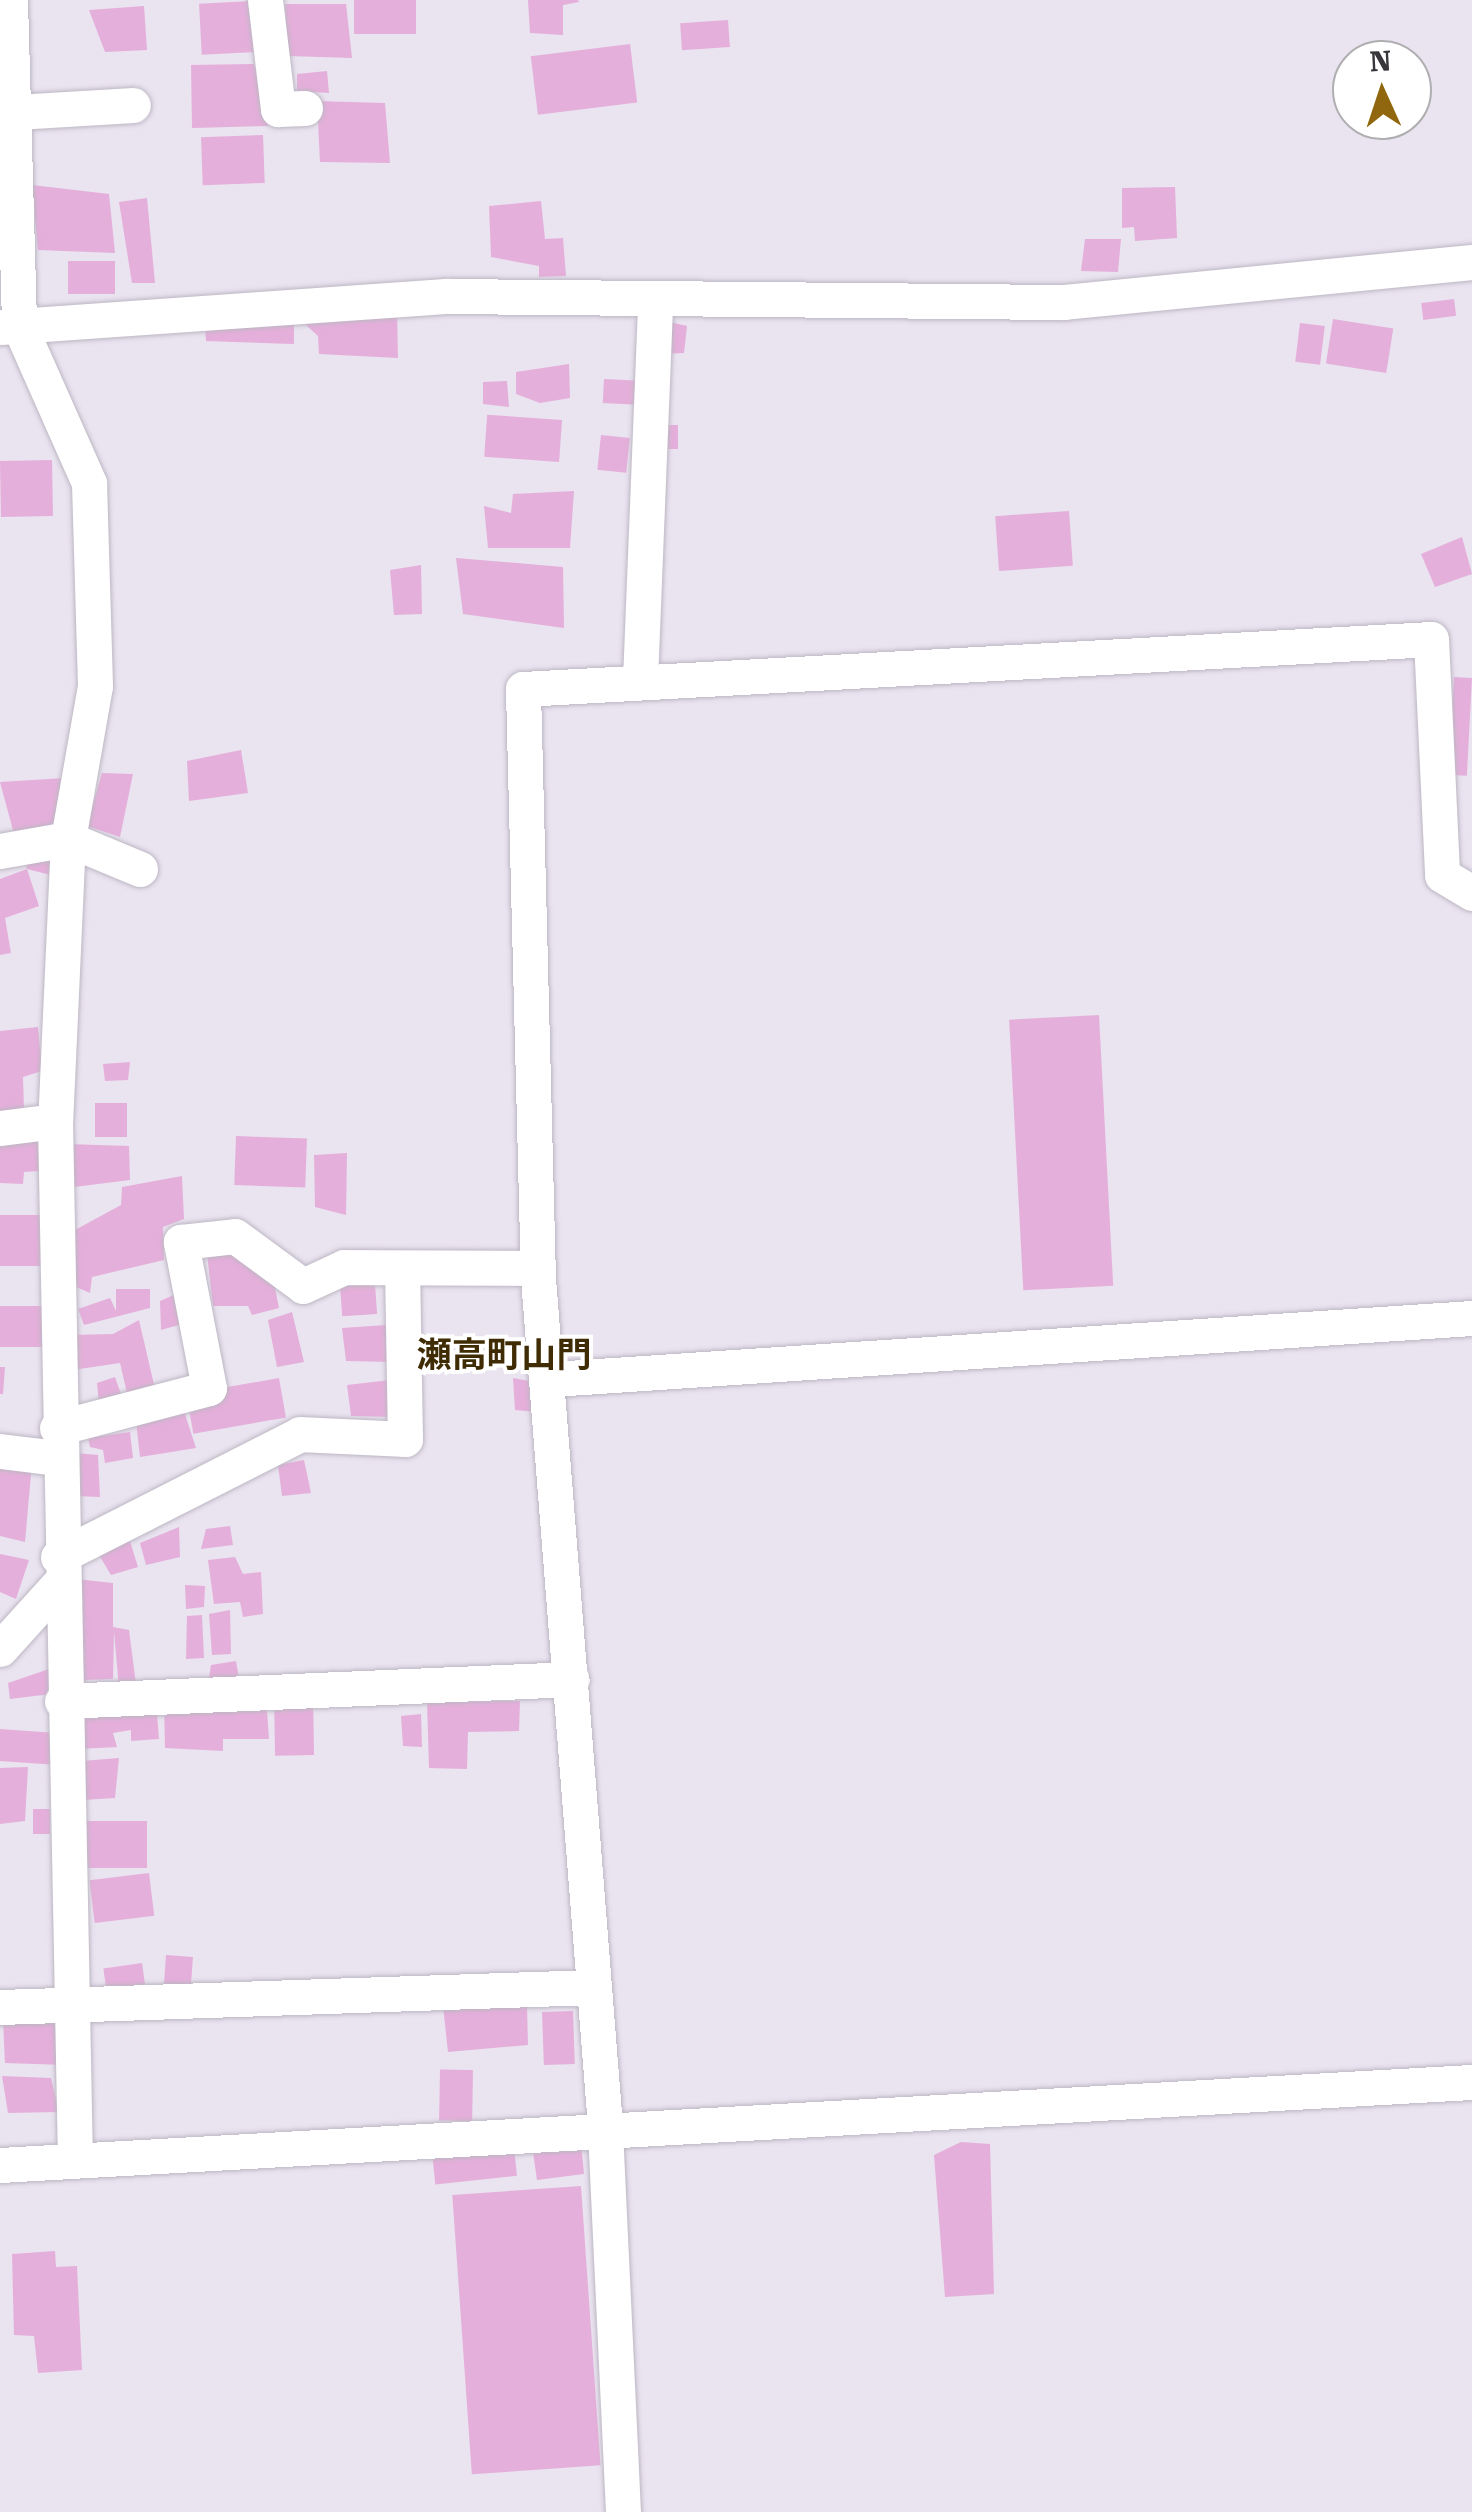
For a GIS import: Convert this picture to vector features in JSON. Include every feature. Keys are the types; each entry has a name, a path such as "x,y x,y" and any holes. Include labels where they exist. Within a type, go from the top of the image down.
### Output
{"street":[{"path":"10,0 16,112 10,326 89,483 96,686 68,839 55,1121 58,1571 75,2160"},
{"path":"265,0 278,109 305,108"},
{"path":"16,112 132,105"},
{"path":"10,326 446,296 1064,302 1472,262"},
{"path":"640,680 655,299"},
{"path":"623,2512 605,2126 592,1987 553,1379 538,1268 523,689 1431,639 1442,875 1472,893"},
{"path":"0,850 68,839 140,868"},
{"path":"0,1128 55,1121"},
{"path":"0,1451 57,1443 209,1388 182,1242 236,1236 303,1286 344,1267 538,1268"},
{"path":"0,1649 58,1571 300,1434 405,1440 402,1270"},
{"path":"553,1379 1472,1318"},
{"path":"62,1701 572,1678"},
{"path":"0,2006 592,1987"},
{"path":"0,2165 605,2126 1472,2082"}],"building":[{"path":"354,0 416,0 416,34 354,34"},
{"path":"528,0 579,2 563,5 563,35 530,33"},
{"path":"253,1 256,52 202,55 199,4"},
{"path":"285,4 346,4 352,58 288,56"},
{"path":"144,6 147,50 105,52 89,10"},
{"path":"728,20 730,47 682,50 680,23"},
{"path":"630,44 637,103 538,115 531,56"},
{"path":"254,64 268,126 192,128 191,65"},
{"path":"327,71 329,93 297,91 297,74"},
{"path":"317,101 385,103 390,163 320,162"},
{"path":"263,135 265,183 203,185 201,137"},
{"path":"32,185 109,194 115,253 38,250"},
{"path":"1175,187 1177,238 1135,241 1134,227 1122,228 1122,188"},
{"path":"147,198 155,283 132,283 119,202"},
{"path":"541,201 545,239 563,238 566,276 539,277 539,266 491,257 489,206"},
{"path":"1085,239 1121,239 1118,272 1081,271"},
{"path":"68,261 115,261 115,294 68,294"},
{"path":"1454,299 1456,316 1423,320 1421,303"},
{"path":"397,311 398,358 319,354 318,336 294,314"},
{"path":"294,314 294,344 206,341 205,325"},
{"path":"1333,319 1393,329 1386,373 1326,363"},
{"path":"661,320 687,326 684,353 661,354"},
{"path":"1300,323 1325,326 1320,365 1295,362"},
{"path":"569,364 570,398 540,403 516,394 516,372"},
{"path":"604,379 639,381 638,405 603,403"},
{"path":"507,381 509,407 483,404 483,382"},
{"path":"487,415 562,420 559,462 484,457"},
{"path":"650,425 678,425 678,449 650,449"},
{"path":"601,435 630,438 626,473 597,470"},
{"path":"52,460 53,516 1,517 0,461"},
{"path":"574,491 570,548 488,548 484,506 511,513 513,494"},
{"path":"1069,511 1073,566 999,571 995,516"},
{"path":"1462,537 1472,574 1435,587 1421,554"},
{"path":"456,558 563,567 564,628 463,614"},
{"path":"421,565 422,614 394,615 390,570"},
{"path":"1454,677 1472,678 1467,776 1449,775"},
{"path":"241,750 248,793 189,801 187,761"},
{"path":"102,773 133,774 120,837 87,826"},
{"path":"65,778 56,828 14,834 0,782"},
{"path":"21,841 51,846 55,876 27,869"},
{"path":"27,869 39,906 5,918 11,953 0,955 0,879"},
{"path":"1099,1015 1113,1286 1023,1290 1009,1020"},
{"path":"38,1027 42,1071 23,1077 24,1110 0,1114 0,1031"},
{"path":"130,1062 128,1080 105,1081 103,1064"},
{"path":"95,1103 127,1103 127,1137 95,1137"},
{"path":"44,1134 40,1171 24,1172 23,1184 0,1183 0,1138"},
{"path":"236,1136 307,1138 305,1187 234,1185"},
{"path":"66,1144 129,1146 130,1180 66,1188"},
{"path":"347,1153 346,1215 315,1207 314,1155"},
{"path":"182,1176 184,1219 163,1227 164,1260 92,1277 90,1293 69,1284 75,1230 121,1205 122,1187"},
{"path":"0,1215 45,1215 45,1266 0,1266"},
{"path":"241,1249 272,1273 279,1308 252,1315 248,1306 213,1306 207,1254"},
{"path":"375,1284 377,1314 342,1316 340,1286"},
{"path":"116,1289 150,1289 150,1308 84,1325 78,1309 110,1298 116,1311"},
{"path":"183,1291 189,1322 161,1330 160,1301"},
{"path":"0,1306 47,1306 47,1347 0,1347"},
{"path":"292,1312 304,1362 277,1367 268,1320"},
{"path":"139,1320 155,1389 127,1393 120,1363 73,1370 70,1335 113,1334"},
{"path":"386,1325 391,1362 346,1361 342,1328"},
{"path":"0,1367 5,1367 3,1394 0,1394"},
{"path":"115,1377 123,1400 99,1403 97,1383"},
{"path":"279,1378 286,1417 193,1434 186,1394"},
{"path":"513,1378 540,1383 537,1412 515,1410"},
{"path":"390,1380 391,1417 351,1416 347,1385"},
{"path":"182,1405 196,1448 140,1457 136,1421"},
{"path":"130,1432 133,1458 105,1463 103,1450 90,1447 88,1438"},
{"path":"75,1453 98,1455 100,1497 73,1496"},
{"path":"0,1458 32,1463 25,1542 0,1536"},
{"path":"304,1460 311,1493 282,1496 278,1465"},
{"path":"230,1526 233,1545 201,1549 206,1529"},
{"path":"179,1527 180,1557 146,1565 140,1543"},
{"path":"129,1538 138,1567 111,1575 96,1550"},
{"path":"0,1554 29,1560 16,1599 0,1592"},
{"path":"235,1557 243,1574 261,1572 263,1614 243,1617 240,1602 214,1604 208,1560"},
{"path":"75,1579 113,1583 113,1627 129,1630 136,1684 119,1688 114,1632 113,1679 84,1680"},
{"path":"185,1585 205,1586 204,1607 186,1609"},
{"path":"230,1610 231,1654 212,1655 209,1614"},
{"path":"202,1615 204,1658 186,1659 187,1616"},
{"path":"236,1661 239,1679 209,1678 211,1665"},
{"path":"52,1668 51,1694 10,1699 8,1683"},
{"path":"313,1695 314,1755 275,1756 274,1696"},
{"path":"266,1697 269,1739 223,1739 223,1751 165,1748 164,1701"},
{"path":"78,1701 156,1702 159,1739 131,1741 131,1730 113,1733 117,1747 79,1749"},
{"path":"520,1701 519,1731 468,1732 467,1769 429,1768 427,1702"},
{"path":"421,1714 422,1747 403,1746 401,1716"},
{"path":"0,1729 53,1733 51,1765 0,1761"},
{"path":"119,1758 115,1798 83,1800 82,1761"},
{"path":"28,1767 25,1821 0,1824 0,1768"},
{"path":"33,1809 50,1809 50,1834 33,1834"},
{"path":"85,1821 147,1821 147,1868 85,1868"},
{"path":"149,1873 154,1916 95,1923 89,1880"},
{"path":"166,1955 193,1957 190,1992 164,1990"},
{"path":"142,1963 146,1993 108,1998 103,1968"},
{"path":"443,2006 527,2006 528,2045 448,2052"},
{"path":"573,2011 575,2064 544,2065 542,2012"},
{"path":"61,2016 65,2065 5,2063 3,2020"},
{"path":"440,2069 473,2070 472,2121 439,2120"},
{"path":"2,2076 51,2078 59,2112 8,2113"},
{"path":"961,2142 990,2144 994,2294 945,2297 934,2155"},
{"path":"581,2143 584,2174 537,2180 532,2145"},
{"path":"514,2148 517,2176 435,2184 432,2157"},
{"path":"581,2186 601,2465 472,2474 452,2195"},
{"path":"55,2251 56,2267 77,2266 82,2370 38,2373 34,2336 14,2335 12,2254"}],"district":[{"name":"瀬高町山門","path":"504,1356"}]}
